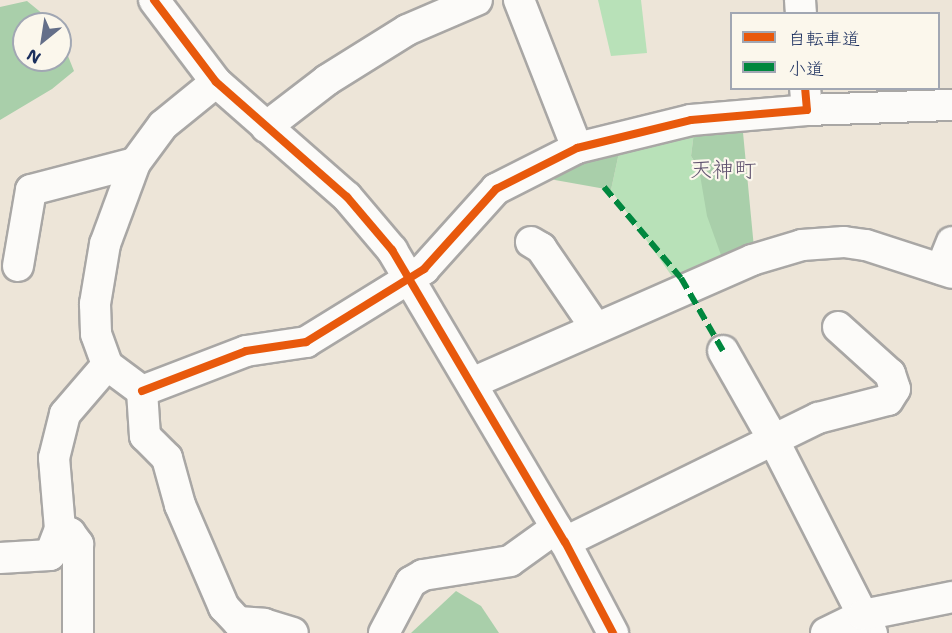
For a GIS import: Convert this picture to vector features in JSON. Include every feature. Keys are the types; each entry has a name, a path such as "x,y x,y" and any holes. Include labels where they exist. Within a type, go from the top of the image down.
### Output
{"street":[{"path":"155,0 216,82 347,197 411,278 561,535 613,633"},
{"path":"266,127 327,80 407,30 477,0"},
{"path":"519,0 577,148"},
{"path":"216,82 164,124 135,163 105,244 95,304 96,334 107,365 142,391 145,436 167,458 180,505 224,607 238,622 264,624 293,633"},
{"path":"142,391 246,351 306,342 424,269 496,189 577,148 691,120 806,99 952,105"},
{"path":"18,266 31,190 135,163"},
{"path":"531,242 542,248 596,328"},
{"path":"472,382 752,260 802,245 844,242 948,261"},
{"path":"384,633 411,582 423,575 510,561 561,535 818,418 888,400 895,389 890,374 838,327"},
{"path":"723,351 773,439 867,624"},
{"path":"0,558 50,555 60,528 54,458 65,414 107,365"},
{"path":"60,528 78,544 78,633"},
{"path":"825,633 867,624 952,597"}],"green space":[{"path":"598,0 641,0 647,53 611,56"},
{"path":"27,1 40,12 12,12 12,72 72,72 72,66 74,71 52,89 0,120 0,7"},
{"path":"742,122 754,248 731,259 721,255 707,216 699,169 691,156 694,132"},
{"path":"694,132 691,156 699,169 731,259 676,282 611,190 620,148"},
{"path":"620,148 611,190 555,180 541,173"},
{"path":"456,591 481,606 499,633 411,633"}],"marked path":[{"path":"604,187 681,278 723,351"}],"cycle path":[{"path":"154,0 216,82 347,197 392,250 565,542 613,633"},
{"path":"142,391 246,351 306,342 424,269 496,189 577,148 691,120 807,110 805,90"}],"district":[{"name":"天神町","path":"723,170"}]}
